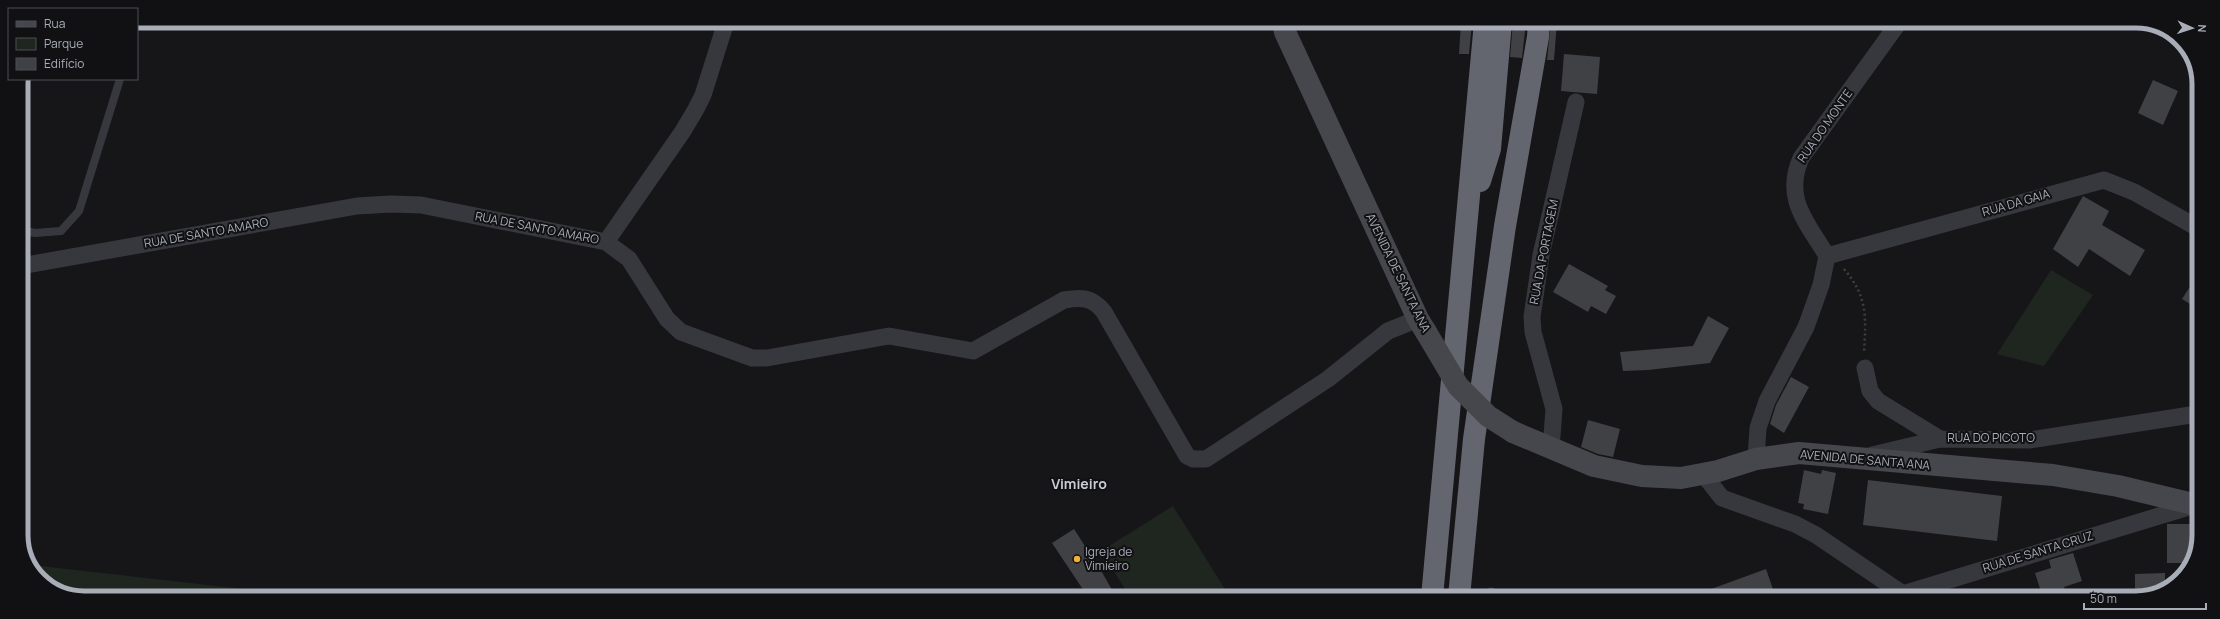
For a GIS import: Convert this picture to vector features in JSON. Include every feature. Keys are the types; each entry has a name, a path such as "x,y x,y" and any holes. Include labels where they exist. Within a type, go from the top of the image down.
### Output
{"highway":[{"path":"1433,591 1484,28"},
{"path":"1466,226 1490,149 1500,28"},
{"path":"1505,226 1499,178 1513,28"},
{"path":"1459,591 1474,439 1505,226 1539,28"}],"street":[{"path":"606,242 683,131 696,109 703,95 724,28"},
{"name":"AVENIDA DE SANTA ANA","path":"1284,28 1422,325 1458,386 1488,416 1512,432 1594,466 1642,476 1681,478 1703,474 1756,459 1799,453 2054,475 2118,486 2192,504"},
{"name":"RUA DO MONTE","path":"1830,256 1797,203 1793,177 1801,158 1895,28"},
{"name":"RUA DA PORTAGEM","path":"1551,449 1554,408 1533,332 1533,310 1541,255 1576,102"},
{"name":"RUA DA GAIA","path":"1830,256 2104,180 2134,192 2192,225"},
{"name":"RUA DE SANTO AMARO","path":"28,265 357,206 391,204 421,205 606,242 629,259 667,319 681,332 752,358 767,358 889,336 973,351 1064,300 1077,298 1090,299 1098,304 1104,312 1188,456 1199,460 1206,459 1328,379 1388,331 1422,325"},
{"path":"1756,459 1758,428 1767,401 1806,328 1830,256"},
{"path":"1865,368 1870,391 1878,401 1940,438"},
{"name":"RUA DO PICOTO","path":"1858,459 1940,438 2030,440 2192,415"},
{"path":"1703,474 1722,498 1795,524 1816,535 1899,591"},
{"name":"RUA DE SANTA CRUZ","path":"1913,591 2192,506"}],"lane":[{"path":"28,232 35,233 61,231 79,211 120,80"}],"path":[{"path":"1830,256 1855,283 1864,304 1865,368"}],"green space":[{"path":"2051,270 2093,295 2044,366 1997,354"},
{"path":"1173,506 1226,591 1126,591 1101,551"},
{"path":"38,566 261,591 77,591 53,582"}],"building":[{"path":"1461,28 1471,28 1469,54 1459,54"},
{"path":"1512,28 1525,28 1522,58 1510,57"},
{"path":"1550,28 1557,28 1554,60 1547,60"},
{"path":"1564,54 1600,57 1597,94 1561,91"},
{"path":"2153,80 2178,91 2163,125 2138,113"},
{"path":"2083,196 2109,211 2102,225 2145,250 2130,276 2089,249 2078,267 2053,249"},
{"path":"1569,264 1608,286 1605,290 1616,296 1606,314 1591,306 1588,312 1553,292"},
{"path":"2192,283 2192,305 2182,299"},
{"path":"1708,316 1729,328 1710,363 1648,370 1623,371 1620,352 1693,346"},
{"path":"1791,377 1809,387 1784,433 1770,424 1776,405"},
{"path":"1588,420 1620,429 1613,457 1598,454 1581,447"},
{"path":"1804,470 1821,474 1822,470 1836,473 1828,514 1803,509 1804,504 1798,503"},
{"path":"1868,480 2002,496 1997,541 1863,525"},
{"path":"2167,524 2192,524 2192,542 2184,563 2167,563"},
{"name":"Igreja de Vimieiro","path":"1074,529 1113,591 1084,591 1052,543"},
{"path":"2073,553 2082,581 2064,587 2065,591 2041,591 2035,573 2051,568 2049,560"},
{"path":"1766,569 1774,591 1706,591"},
{"path":"2165,573 2165,582 2154,588 2143,591 2135,591 2135,574"}],"place":[{"name":"Igreja de Vimieiro","path":"1077,559"}],"district":[{"name":"Vimieiro","path":"1079,484"}]}
